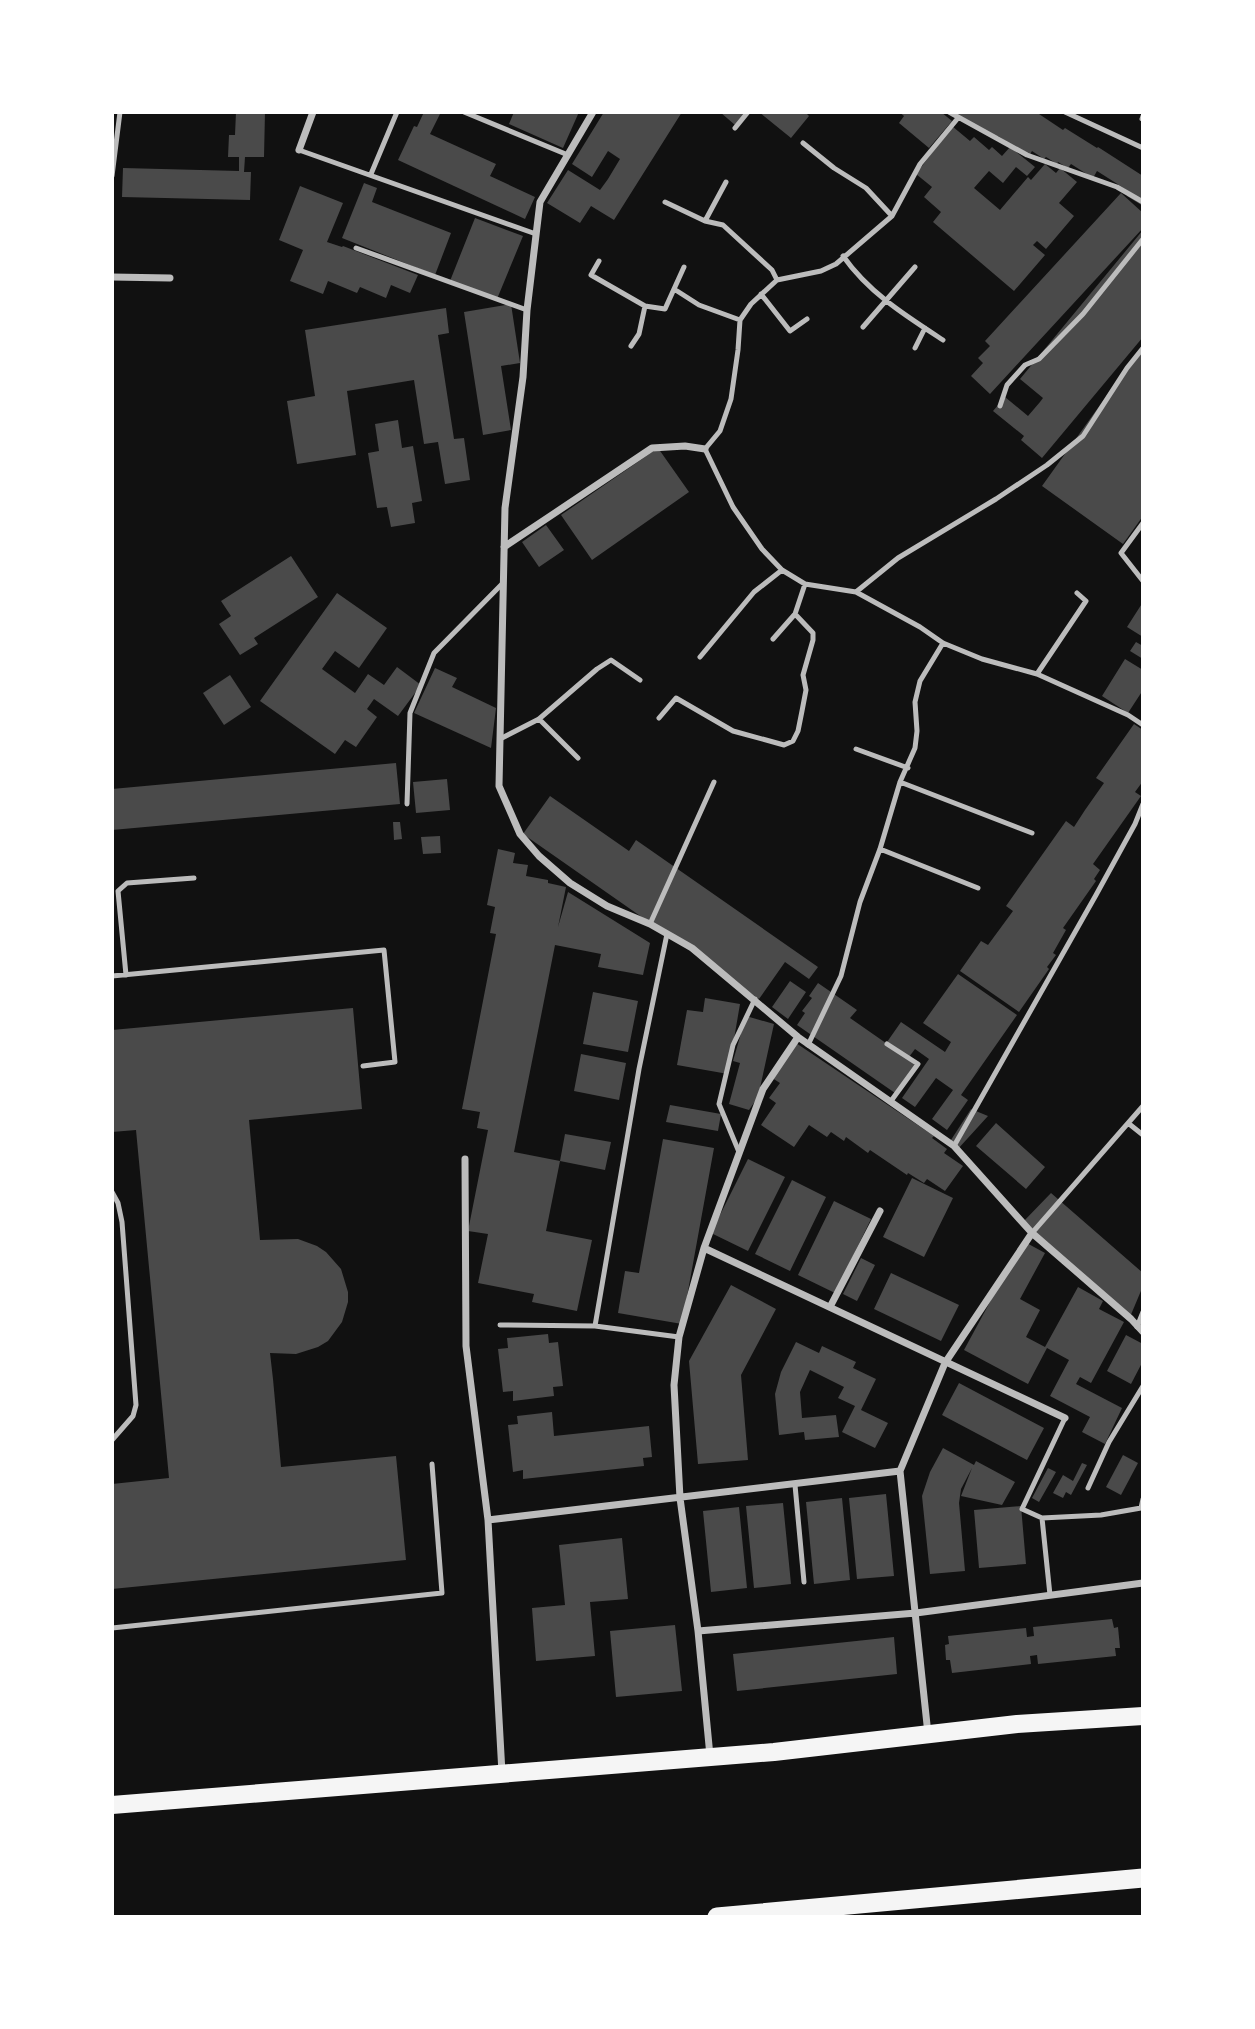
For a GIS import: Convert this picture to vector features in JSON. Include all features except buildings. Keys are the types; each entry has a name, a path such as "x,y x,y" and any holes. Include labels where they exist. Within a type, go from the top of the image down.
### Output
{"highway":[{"path":"717,1917 1143,1878"}],"main road":[{"path":"112,1805 710,1757 1017,1724 1143,1716"}],"street":[{"path":"299,150 313,112"},
{"path":"593,112 540,202 527,310 523,377 505,508 499,786 520,834 539,856 570,883 607,906 650,924 692,948 797,1037 954,1146 1032,1233 1132,1319 1140,1329"},
{"path":"112,277 170,278"},
{"path":"504,547 652,448 685,446 705,449"},
{"path":"710,1757 698,1631 680,1498 674,1385 679,1337 704,1248 763,1089 797,1037"},
{"path":"465,1159 466,1346 488,1520 502,1774"},
{"path":"830,1307 880,1211"},
{"path":"928,1734 900,1471 946,1363 1032,1233"},
{"path":"704,1248 1065,1418"},
{"path":"488,1520 900,1471"},
{"path":"698,1631 916,1613 1143,1583"}],"lane":[{"path":"112,176 120,112"},
{"path":"371,174 397,112"},
{"path":"464,112 568,155"},
{"path":"735,128 748,112"},
{"path":"949,112 1027,155 1117,187 1143,202"},
{"path":"1065,112 1143,148"},
{"path":"958,118 920,164 892,216 836,264 821,271 777,280 751,304 740,320 731,400 720,431 705,449 733,507 762,550 782,570 805,584 856,592 920,627 943,643 982,659 1037,674 1128,715 1143,725"},
{"path":"803,143 834,168 866,188 892,216"},
{"path":"299,150 536,234"},
{"path":"705,221 726,182"},
{"path":"665,202 705,221 723,225 772,270 777,280"},
{"path":"1000,406 1007,385 1025,365 1039,359 1083,314 1143,239"},
{"path":"356,248 527,310"},
{"path":"843,256 860,279 875,293 943,340"},
{"path":"599,261 591,275 645,306 665,309 684,267"},
{"path":"863,327 915,267"},
{"path":"674,289 699,305 740,320"},
{"path":"761,294 790,331 807,318"},
{"path":"631,346 639,334 645,306"},
{"path":"915,348 925,328"},
{"path":"856,592 898,558 1047,465 1083,436 1143,348"},
{"path":"1143,523 1121,554 1143,581"},
{"path":"700,657 754,592 782,570"},
{"path":"407,804 410,713 434,653 503,583"},
{"path":"773,639 795,614 805,584"},
{"path":"1037,674 1086,601 1077,593"},
{"path":"659,718 676,698 733,731 783,745 793,741 799,731 806,690 803,675 813,640 813,633 795,614"},
{"path":"808,1045 841,976 860,902 880,849 900,782 908,768 916,739 915,702 920,681 943,643"},
{"path":"500,739 539,719 611,660 640,680"},
{"path":"539,719 578,758"},
{"path":"856,749 908,768"},
{"path":"650,924 715,782"},
{"path":"900,782 1032,833"},
{"path":"954,1146 1096,895 1143,804"},
{"path":"880,849 978,888"},
{"path":"126,975 118,891 127,883 194,878"},
{"path":"595,1326 639,1069 667,934"},
{"path":"112,976 384,950 394,1062 363,1066"},
{"path":"739,1152 719,1104 733,1045 755,999"},
{"path":"887,1044 918,1064 891,1101"},
{"path":"1032,1233 1143,1106"},
{"path":"1128,1123 1143,1135"},
{"path":"112,1192 118,1203 122,1222 136,1405 133,1416 112,1440"},
{"path":"1140,1329 1143,1312"},
{"path":"500,1325 595,1326 679,1337"},
{"path":"1088,1488 1109,1442 1143,1386"},
{"path":"1065,1418 1022,1509 1042,1518 1101,1516 1141,1508 1143,1499"},
{"path":"112,1628 442,1593 432,1464"},
{"path":"795,1485 804,1581"},
{"path":"1042,1518 1050,1595"}]}
